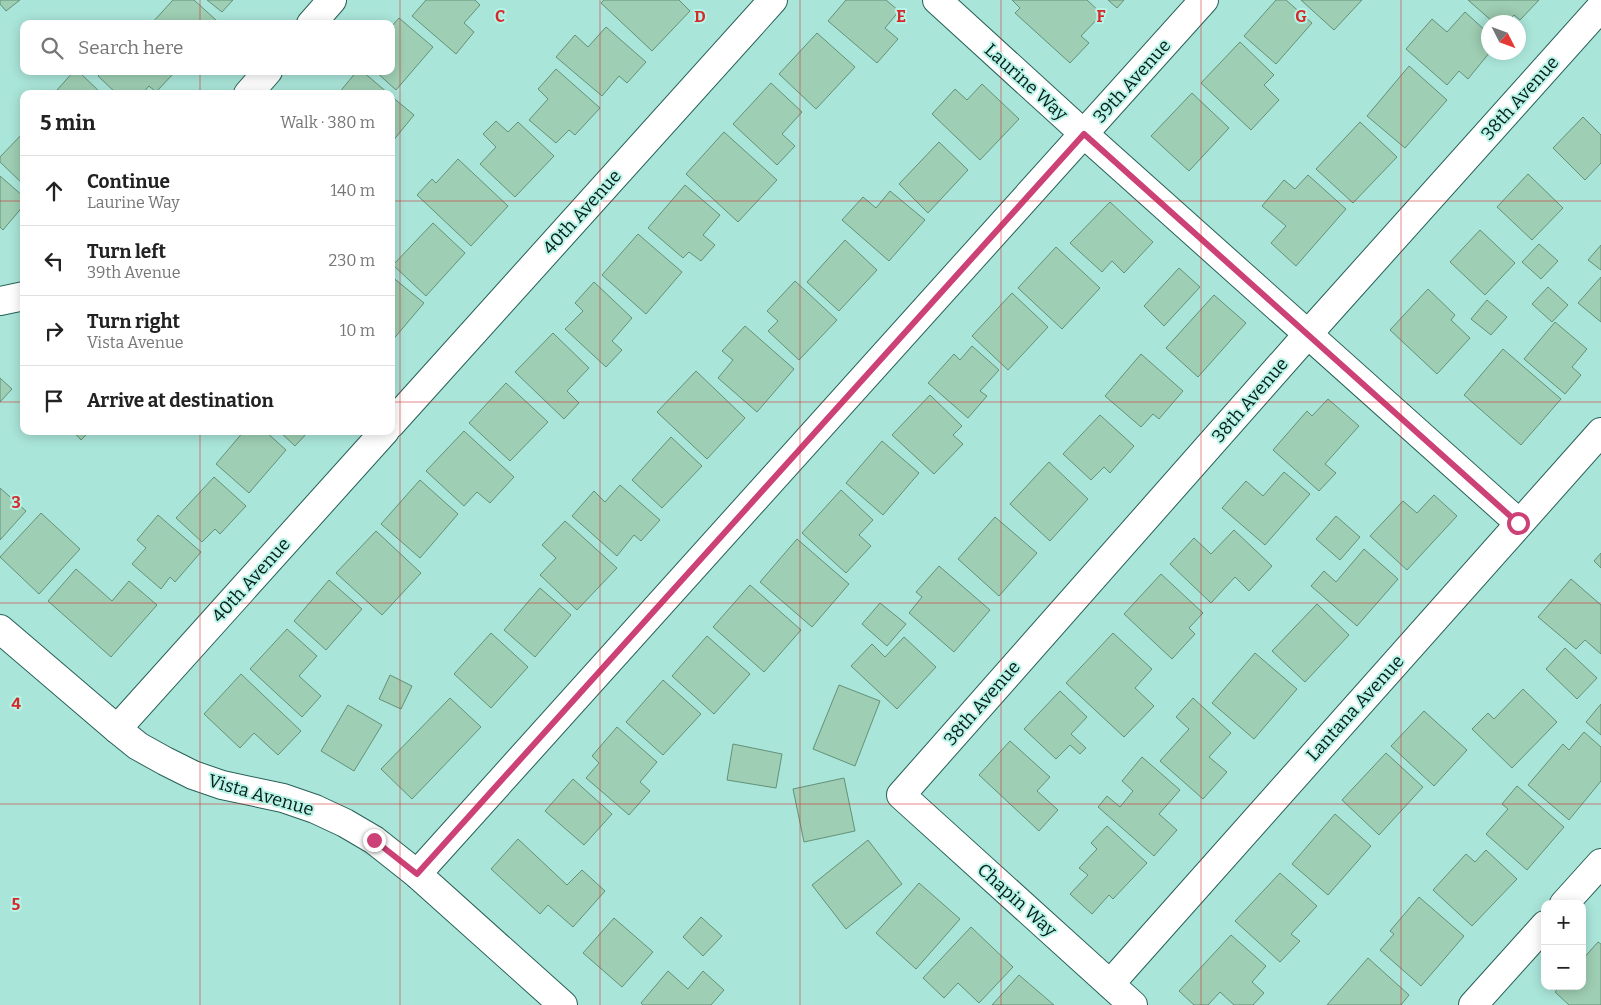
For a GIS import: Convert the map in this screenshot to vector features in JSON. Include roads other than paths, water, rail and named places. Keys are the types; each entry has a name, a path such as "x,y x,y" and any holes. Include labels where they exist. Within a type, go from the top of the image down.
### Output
{"street":[{"path":"314,20 332,0"},
{"name":"40th Avenue","path":"395,420 773,0"},
{"name":"Laurine Way","path":"936,0 1518,523"},
{"name":"39th Avenue","path":"417,874 1204,0"},
{"name":"38th Avenue","path":"901,795 1308,334 1601,7"},
{"path":"251,90 265,75"},
{"path":"0,301 20,297"},
{"name":"Lantana Avenue","path":"1110,984 1518,523 1601,432"},
{"name":"40th Avenue","path":"117,729 381,435"},
{"name":"Vista Avenue","path":"0,630 138,746 193,775 222,785 283,798 315,809 345,823 374,840 417,874 563,1005"},
{"name":"Chapin Way","path":"901,795 1133,1005"},
{"path":"1568,900 1601,863"},
{"path":"1473,1005 1541,930"}]}
